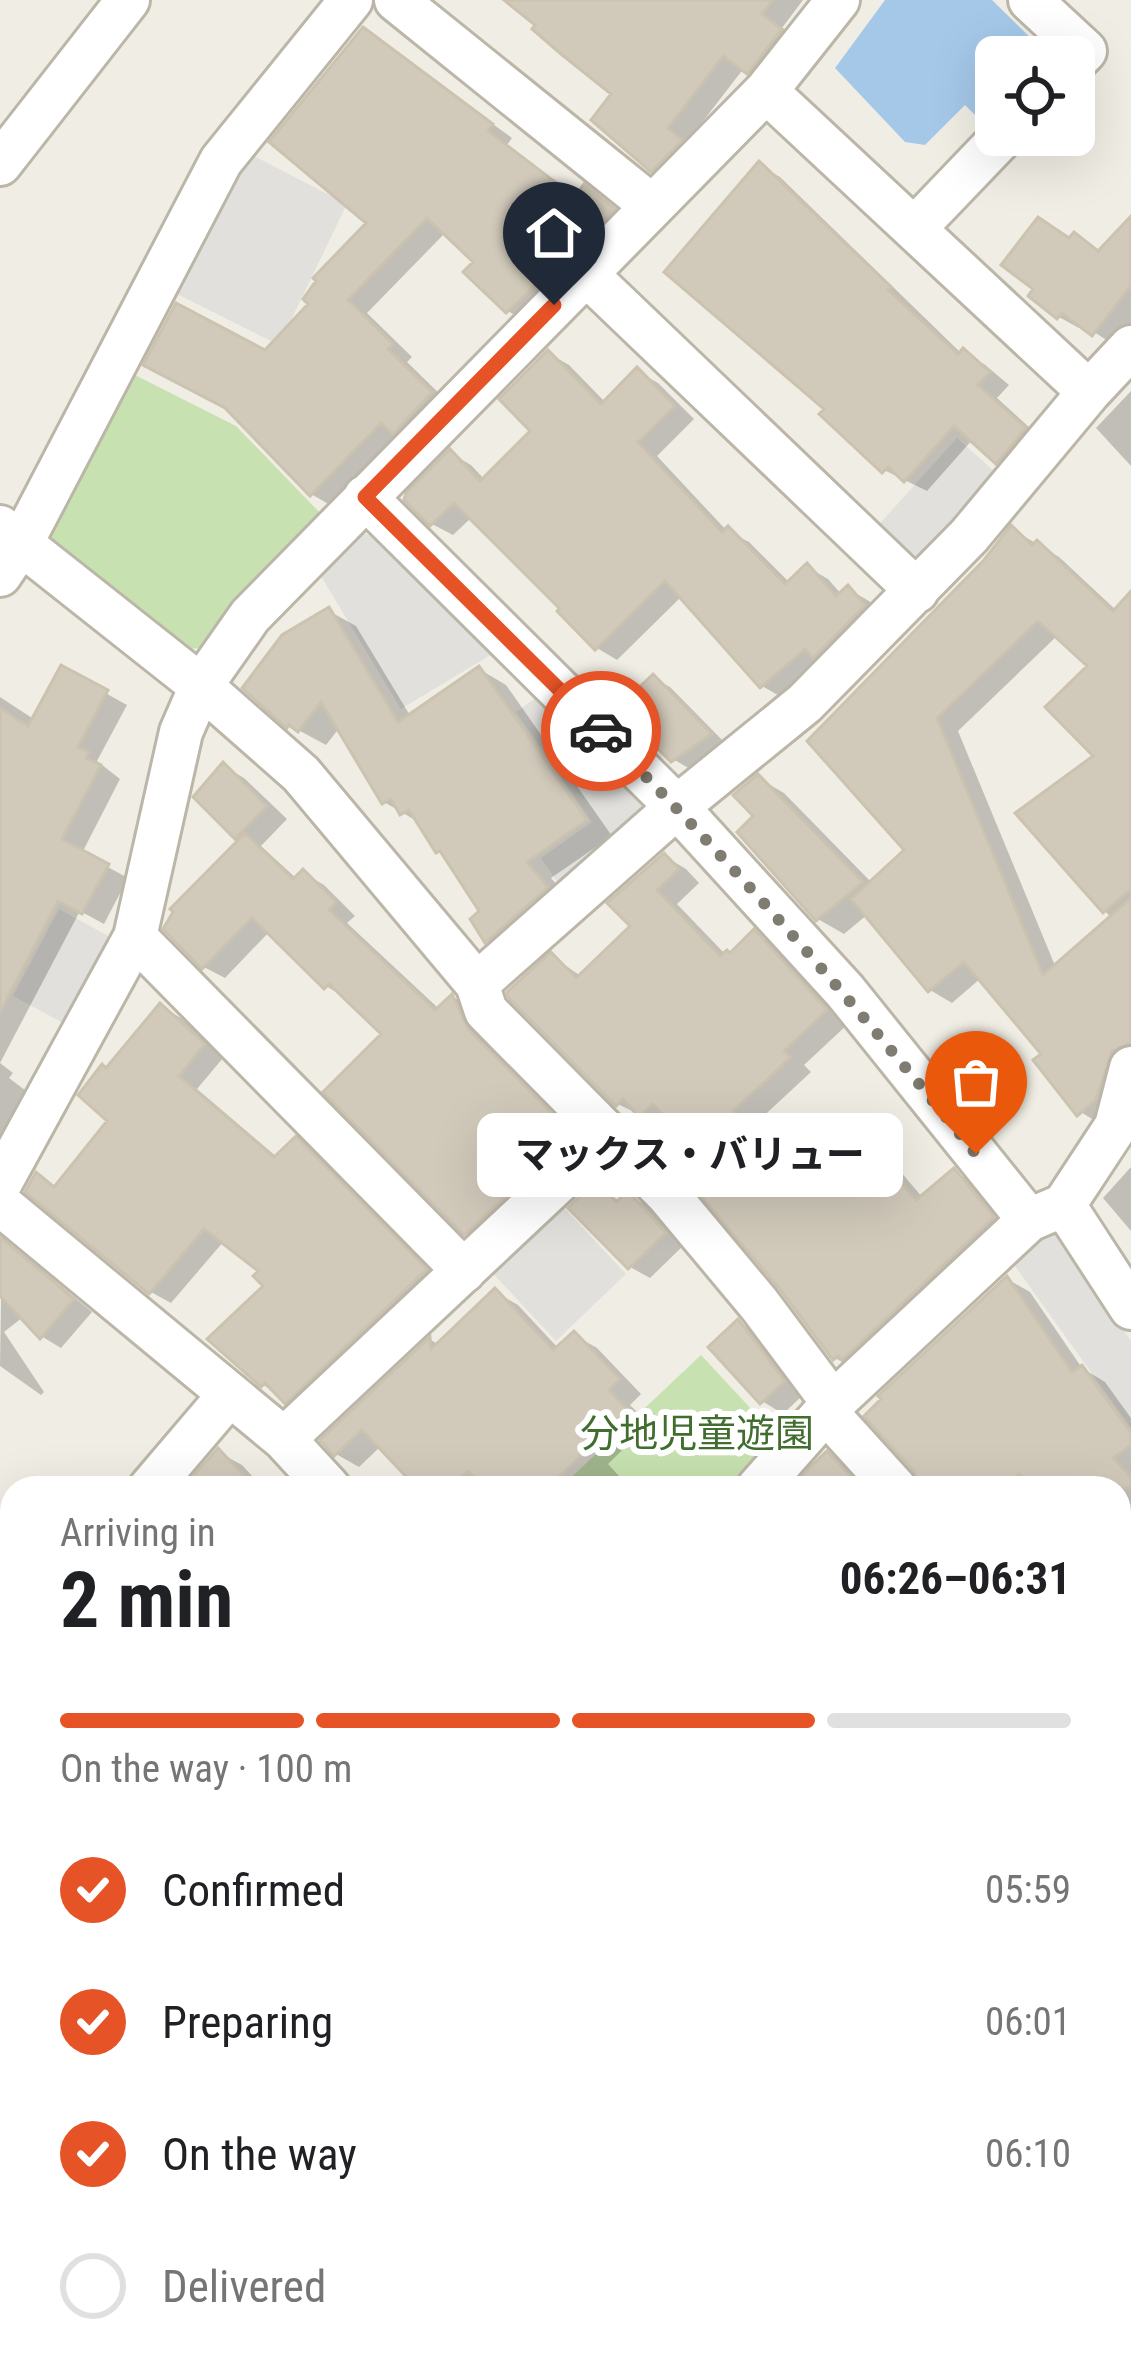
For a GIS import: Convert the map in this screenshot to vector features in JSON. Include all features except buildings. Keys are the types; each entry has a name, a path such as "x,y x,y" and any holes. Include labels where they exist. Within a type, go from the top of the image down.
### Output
{"street":[{"path":"0,164 128,0"},
{"path":"351,0 221,161 7,549 202,686 302,774 477,984 486,1011 683,1214 886,1476"},
{"path":"396,0 652,206"},
{"path":"0,1184 134,937 181,732 202,686 250,616 766,91 838,0"},
{"path":"1030,0 1069,36"},
{"path":"766,91 1089,392"},
{"path":"914,229 984,156"},
{"path":"585,273 917,591"},
{"path":"477,984 677,807 805,703 969,536 1131,347"},
{"path":"365,497 677,807 1131,1308"},
{"path":"134,937 464,1271"},
{"path":"769,1476 830,1408 1046,1212 1116,1126 1131,1068"},
{"path":"284,1439 608,1135"},
{"path":"0,1204 284,1439 317,1476"},
{"path":"160,1476 230,1394"}],"green space":[{"path":"127,371 236,426 323,516 232,603 199,648 180,650 52,547 48,526"},
{"name":"分地児童遊園","path":"701,1355 782,1442 751,1476 573,1476"}],"shaded area":[{"path":"246,152 347,204 279,345 169,290"},
{"path":"957,438 1003,479 934,561 910,564 874,530"},
{"path":"353,533 375,535 492,654 401,709 319,573"},
{"path":"537,697 643,797 644,823 562,889 541,858 592,822 516,712"},
{"path":"59,909 112,938 65,1024 13,996"},
{"path":"556,1199 626,1274 556,1341 486,1266"},
{"path":"1036,1229 1056,1231 1131,1341 1131,1428 1007,1255"}],"water":[{"path":"885,0 992,0 1029,36 975,36 975,115 965,105 925,145 905,142 835,68"}],"way so far":[{"path":"601,731 845,991 976,1154"}],"place":[{"name":"マックス・バリュー","path":"976,1154"}],"route":[{"path":"554,305 365,497 601,731"}]}
